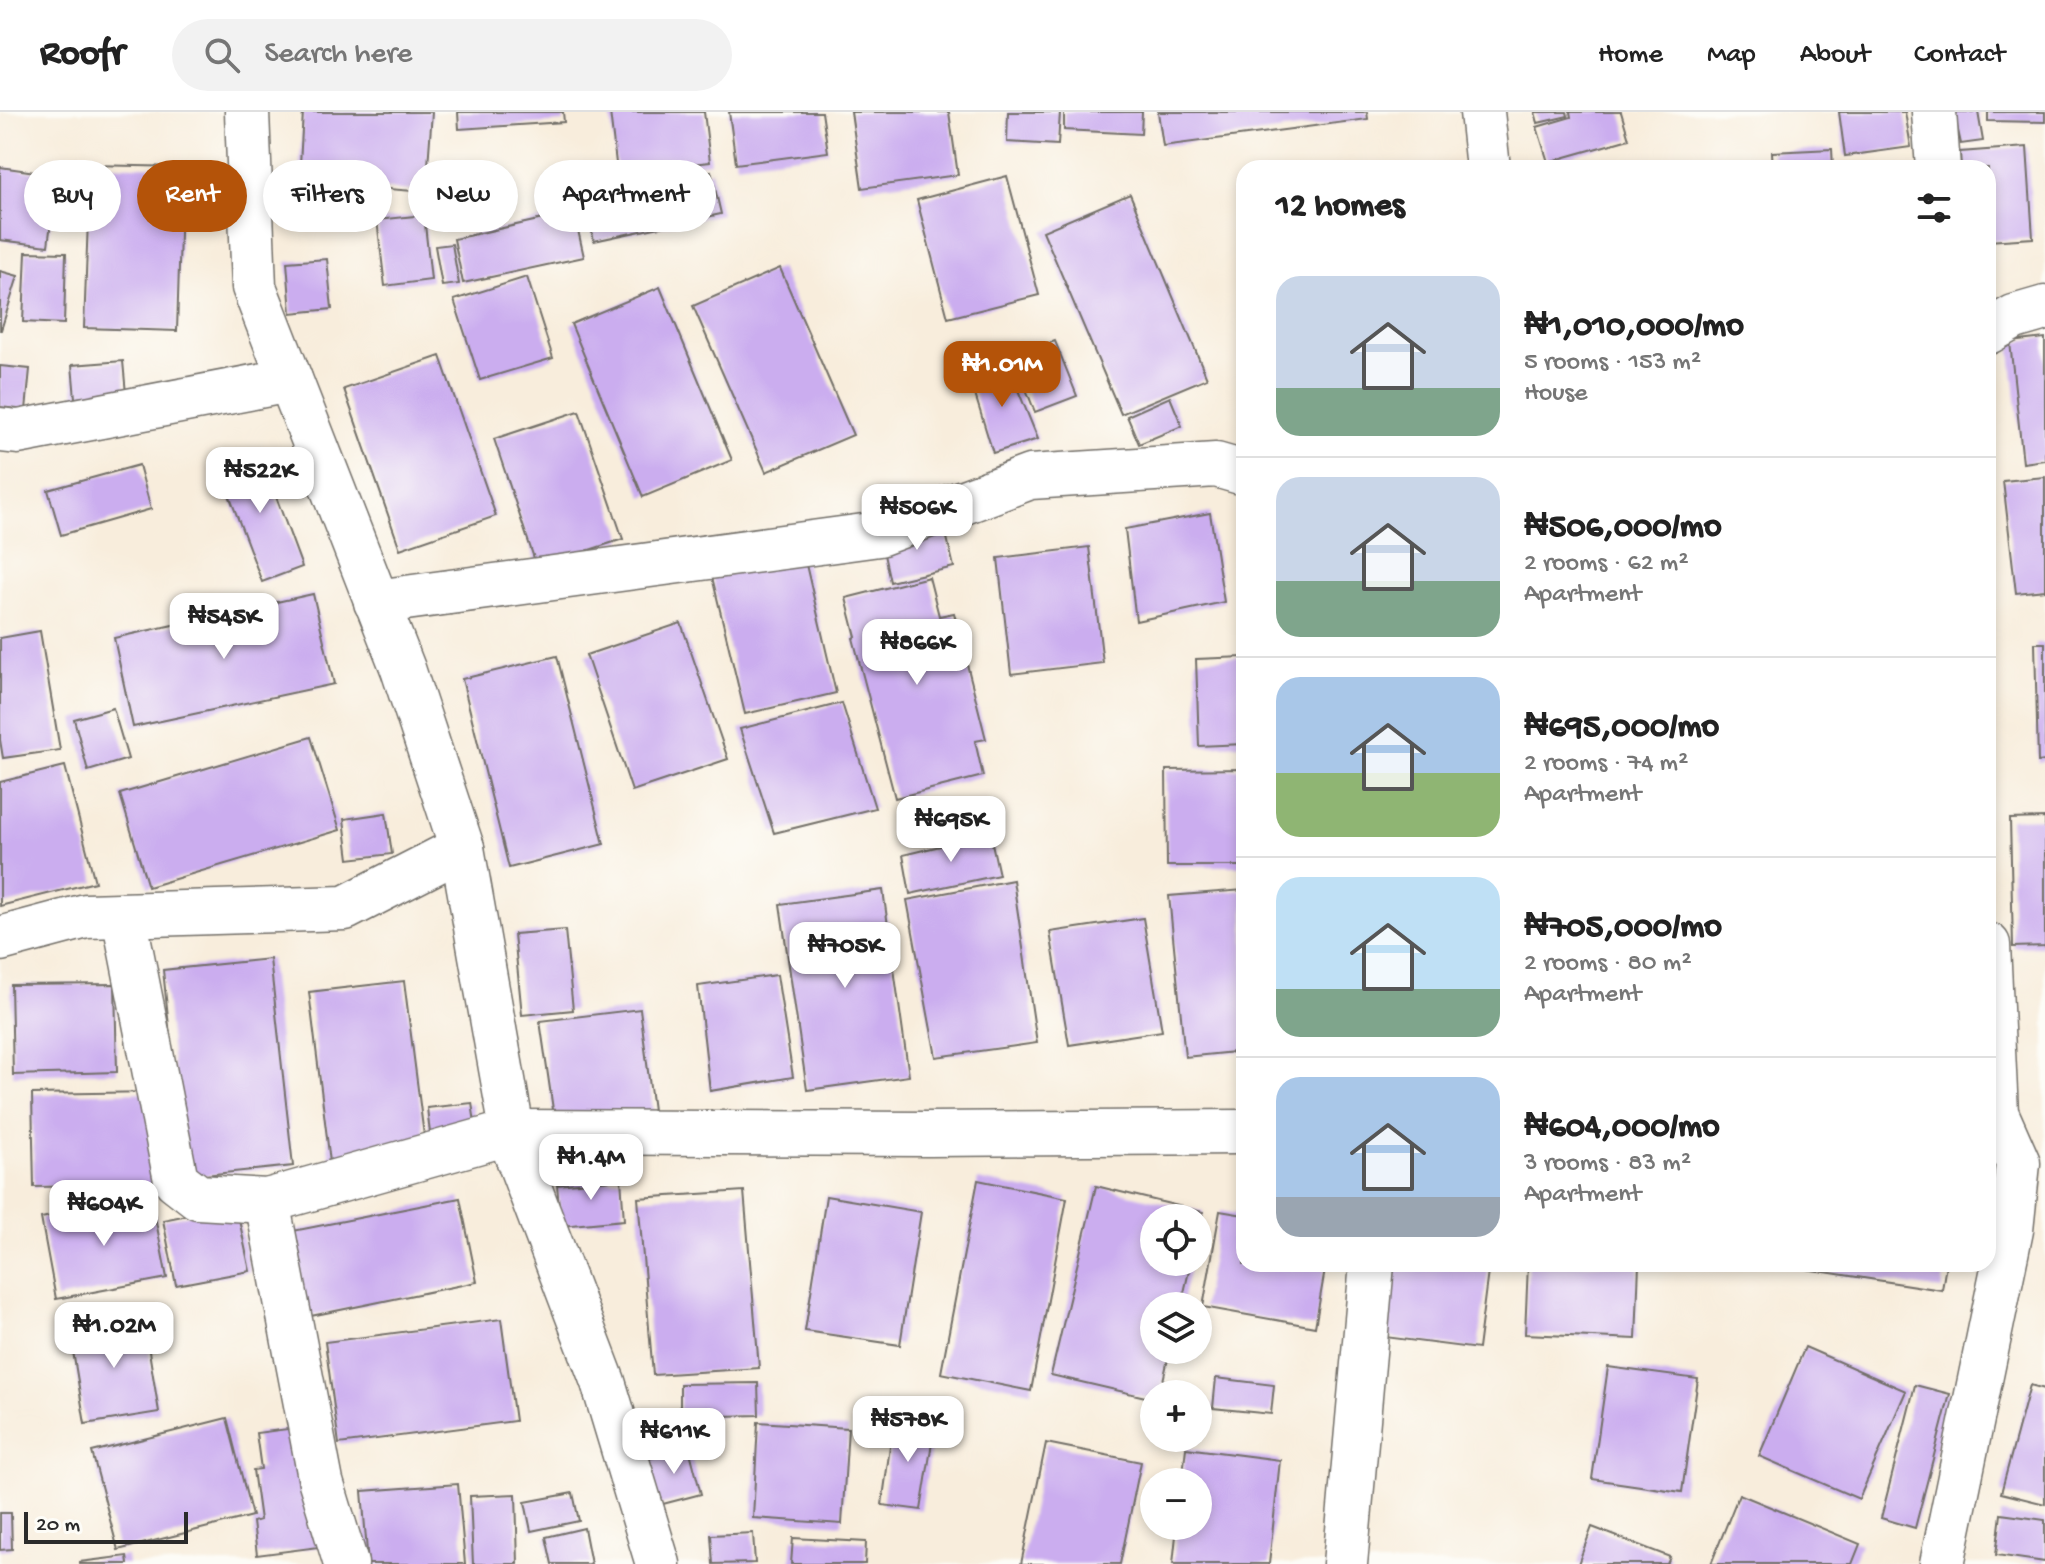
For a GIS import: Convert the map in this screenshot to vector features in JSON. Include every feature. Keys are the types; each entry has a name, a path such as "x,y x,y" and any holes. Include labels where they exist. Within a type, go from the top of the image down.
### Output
{"street":[{"path":"247,112 254,287 403,669 462,848 516,1153 603,1382 658,1564"},
{"path":"1482,112 1487,160"},
{"path":"1934,112 1937,160"},
{"path":"1996,327 2014,317 2045,308"},
{"path":"0,430 18,432 290,380"},
{"path":"376,602 879,534 1030,477 1216,465 1236,471"},
{"path":"0,939 86,916 345,908 462,848"},
{"path":"124,916 176,1180 198,1197 267,1201 512,1132 1236,1132"},
{"path":"1942,1564 2011,1230 2032,1157 1996,1113"},
{"path":"267,1201 321,1482 346,1564"},
{"path":"1345,1564 1371,1272"}],"building":[{"path":"303,112 432,112 428,160 408,160 408,191 392,189 392,160 300,160"},
{"path":"458,112 563,112 564,122 459,129"},
{"path":"610,112 704,112 710,160 616,160"},
{"path":"729,112 822,112 828,152 736,164"},
{"path":"851,112 949,112 958,175 862,188"},
{"path":"1008,112 1060,112 1058,145 1007,142"},
{"path":"1064,112 1142,112 1141,134 1064,130"},
{"path":"1158,112 1367,112 1368,119 1163,146"},
{"path":"1535,112 1567,112 1568,116 1538,123"},
{"path":"1570,112 1621,112 1629,139 1547,160 1537,127 1571,117"},
{"path":"1839,112 1905,112 1911,147 1845,156"},
{"path":"1954,112 1978,112 1983,141 1961,144"},
{"path":"1988,112 2045,112 2045,122 1988,121"},
{"path":"2027,147 2033,238 1996,240 1996,160 1960,160 1960,152"},
{"path":"1832,149 1833,160 1772,160 1772,152"},
{"path":"121,166 137,166 137,232 180,232 177,331 84,328 88,232 121,232"},
{"path":"0,167 24,170 24,232 50,232 48,246 0,240"},
{"path":"1007,176 1039,295 948,318 917,200"},
{"path":"716,192 721,214 716,215"},
{"path":"1130,194 1207,378 1121,414 1043,231"},
{"path":"408,217 408,232 426,232 431,280 385,286 378,232 392,232 392,218"},
{"path":"534,221 534,232 578,232 584,257 463,283 454,239 485,232 518,232 518,225"},
{"path":"592,232 636,232 594,241"},
{"path":"452,244 459,284 442,286 435,246"},
{"path":"26,252 66,253 64,324 23,322"},
{"path":"327,259 332,309 291,313 287,262"},
{"path":"780,268 853,435 766,472 693,306"},
{"path":"0,271 18,276 1,330 0,330"},
{"path":"527,277 553,358 480,380 454,300"},
{"path":"660,287 732,460 643,497 571,324"},
{"path":"2045,338 2045,460 2023,463 2010,342"},
{"path":"1055,341 1077,396 1035,412 1013,356"},
{"path":"440,356 496,516 400,549 344,389"},
{"path":"123,361 126,394 75,398 72,365"},
{"path":"1007,363 1038,439 993,453 969,375"},
{"path":"0,366 30,369 26,410 0,407"},
{"path":"1170,397 1182,426 1139,444 1127,416"},
{"path":"579,411 623,539 537,567 494,439"},
{"path":"258,448 302,567 262,582 217,463"},
{"path":"139,465 151,509 61,535 48,490"},
{"path":"2045,477 2045,590 2016,593 2003,481"},
{"path":"1210,513 1224,602 1136,621 1125,529"},
{"path":"943,521 954,567 890,582 880,536"},
{"path":"1089,547 1103,663 1011,674 998,558"},
{"path":"804,556 836,693 745,714 712,577"},
{"path":"929,577 939,616 954,613 986,739 975,741 983,776 895,798 853,638 856,637 846,598"},
{"path":"313,594 334,684 133,727 114,638"},
{"path":"681,623 728,759 632,791 586,655"},
{"path":"40,631 60,750 3,758 0,740 0,638"},
{"path":"2035,643 2045,643 2045,761 2038,762"},
{"path":"557,656 604,844 509,868 462,679"},
{"path":"1236,657 1236,744 1199,746 1196,659"},
{"path":"842,703 875,808 774,833 740,729"},
{"path":"113,708 128,759 88,771 74,719"},
{"path":"311,737 340,830 148,887 120,794"},
{"path":"65,766 95,882 0,906 0,782"},
{"path":"1236,769 1236,866 1167,866 1166,770"},
{"path":"386,813 392,854 349,859 344,819"},
{"path":"2045,818 2045,946 2013,947 2010,819"},
{"path":"990,834 999,875 910,894 903,855"},
{"path":"1013,880 1037,1043 936,1057 907,900"},
{"path":"883,890 909,1076 807,1090 780,904"},
{"path":"1236,891 1236,1052 1185,1057 1169,896"},
{"path":"1143,918 1162,1031 1069,1045 1050,932"},
{"path":"565,930 573,1010 522,1015 514,934"},
{"path":"270,959 293,1166 185,1177 163,970"},
{"path":"777,975 793,1077 710,1091 698,986"},
{"path":"404,981 426,1151 330,1162 309,992"},
{"path":"115,984 117,1072 13,1075 11,985"},
{"path":"640,1009 654,1118 556,1130 540,1021"},
{"path":"154,1092 157,1185 34,1187 32,1094"},
{"path":"472,1103 477,1136 431,1141 427,1108"},
{"path":"621,1179 624,1220 561,1226 557,1185"},
{"path":"978,1180 1067,1198 1031,1391 941,1373"},
{"path":"1096,1186 1170,1204 1140,1204 1140,1276 1188,1276 1184,1292 1140,1292 1140,1364 1167,1364 1163,1380 1140,1380 1140,1396 1051,1375"},
{"path":"744,1191 759,1368 653,1375 638,1198"},
{"path":"151,1196 167,1278 56,1299 41,1218"},
{"path":"826,1196 921,1212 900,1345 805,1331"},
{"path":"460,1198 477,1282 301,1318 283,1233"},
{"path":"236,1205 250,1271 176,1285 163,1220"},
{"path":"1220,1211 1236,1214 1236,1272 1325,1272 1315,1327 1212,1309 1212,1292 1206,1292 1208,1276 1212,1276 1212,1256"},
{"path":"1393,1272 1488,1272 1478,1349 1385,1337"},
{"path":"1528,1272 1639,1272 1636,1339 1525,1334"},
{"path":"1824,1272 1945,1272 1942,1290"},
{"path":"143,1315 159,1412 85,1424 69,1327"},
{"path":"501,1319 515,1421 339,1444 325,1342"},
{"path":"1805,1347 1906,1391 1859,1499 1759,1456"},
{"path":"1608,1367 1698,1379 1682,1492 1592,1479"},
{"path":"1216,1378 1274,1385 1271,1414 1213,1408"},
{"path":"758,1383 759,1415 680,1417 680,1384"},
{"path":"1915,1385 1950,1394 1915,1528 1881,1518"},
{"path":"2030,1385 2045,1389 2045,1504 2001,1493"},
{"path":"227,1418 252,1516 118,1550 92,1452"},
{"path":"894,1418 935,1424 921,1510 882,1505"},
{"path":"758,1422 848,1428 842,1524 753,1518"},
{"path":"303,1427 319,1547 257,1555 253,1522 260,1520 253,1470 261,1469 256,1433"},
{"path":"1046,1443 1141,1462 1120,1564 1021,1564"},
{"path":"689,1448 701,1494 659,1505 647,1459"},
{"path":"1212,1451 1280,1460 1269,1564 1173,1564 1176,1540 1212,1540 1212,1468 1184,1468 1186,1452"},
{"path":"458,1484 465,1564 368,1564 362,1491"},
{"path":"573,1493 579,1521 531,1531 525,1502"},
{"path":"516,1494 518,1564 473,1564 470,1496"},
{"path":"1739,1494 1860,1544 1852,1564 1711,1564"},
{"path":"0,1513 11,1513 12,1549 0,1550"},
{"path":"2001,1514 2045,1520 2045,1562 1996,1555"},
{"path":"1592,1527 1670,1557 1667,1564 1578,1564"},
{"path":"584,1528 591,1564 552,1564 546,1537"},
{"path":"753,1533 755,1563 713,1564 711,1535"},
{"path":"793,1538 866,1542 865,1564 791,1564"},
{"path":"127,1556 128,1564 80,1564 80,1562"}]}
